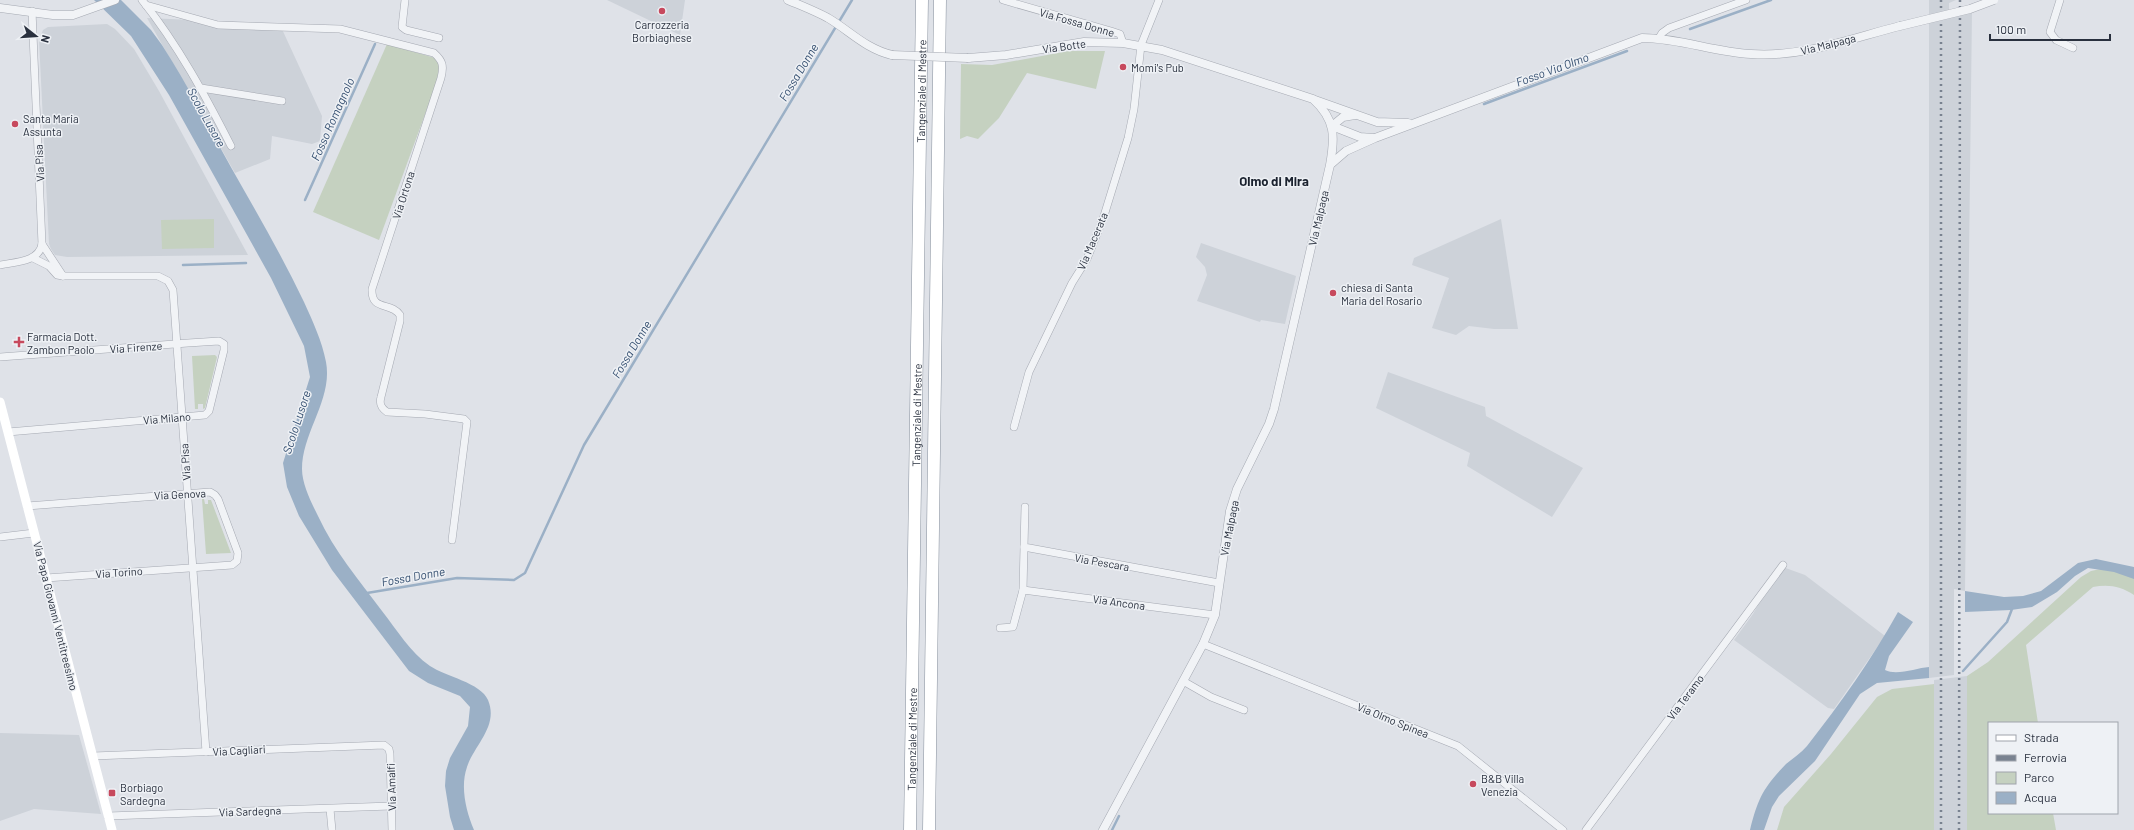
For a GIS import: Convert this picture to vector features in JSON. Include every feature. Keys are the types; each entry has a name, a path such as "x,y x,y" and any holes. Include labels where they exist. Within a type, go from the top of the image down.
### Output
{"highway":[{"name":"Tangenziale di Mestre","path":"910,830 922,0"},
{"name":"Tangenziale di Mestre","path":"929,830 940,0"}],"main road":[{"name":"Via Papa Giovanni Ventitreesimo","path":"0,402 112,830"}],"street":[{"path":"0,8 73,15 99,7 115,0"},
{"path":"404,0 402,27 406,30 439,38"},
{"name":"Via Botte","path":"788,0 833,21 867,46 878,52 892,55 968,58 1006,55 1084,42 1123,43 1141,45 1162,50 1313,99"},
{"name":"Via Fossa Donne","path":"1003,0 1120,34 1123,43"},
{"name":"Via Macerata","path":"1014,427 1029,372 1072,283 1087,259 1103,219 1122,160 1134,108 1141,45 1159,0"},
{"path":"1660,38 1662,33 1669,28 1746,0"},
{"name":"Via Malpaga","path":"1330,165 1346,151 1375,138 1642,38 1677,40 1735,53 1778,55 1798,52 1970,9 1994,0"},
{"path":"2060,0 2050,32 2056,40 2072,48"},
{"name":"Via Ortona","path":"144,3 201,88 231,146"},
{"name":"Via Ortona","path":"144,3 218,25 340,29 434,53 441,60 444,67 441,78 372,289 372,295 378,304 394,309 400,315 400,321 380,397 382,409 387,412 425,414 464,419 467,422 452,540"},
{"name":"Via Pisa","path":"32,11 42,244"},
{"path":"201,88 282,101"},
{"path":"1313,99 1328,116 1332,126 1343,117 1358,115"},
{"name":"Via Malpaga","path":"1313,99 1386,124 1412,123"},
{"name":"Via Malpaga","path":"1332,126 1360,137 1375,138"},
{"name":"Via Malpaga","path":"1103,830 1203,644 1215,615 1230,511 1237,489 1269,424 1274,409 1330,165 1334,137 1332,126"},
{"path":"0,265 33,258 39,252 42,244"},
{"path":"42,244 63,276"},
{"path":"33,258 49,266 56,275 63,276"},
{"name":"Via Pisa","path":"63,276 153,276 164,278 174,290 192,568 206,752"},
{"name":"Via Milano","path":"8,432 205,415 209,411 224,350 224,344 219,341 177,344"},
{"name":"Via Firenze","path":"0,357 177,344"},
{"name":"Via Genova","path":"27,506 210,492 215,495 238,557 237,561 232,565 192,568"},
{"path":"1000,628 1013,627 1022,590 1024,507"},
{"path":"0,537 34,533"},
{"name":"Via Pescara","path":"1024,547 1219,583"},
{"name":"Via Teramo","path":"1586,830 1784,565"},
{"name":"Via Torino","path":"46,578 192,568"},
{"name":"Via Ancona","path":"1022,590 1215,615"},
{"name":"Via Olmo Spinea","path":"1203,644 1458,746 1563,830"},
{"path":"1183,681 1211,696 1244,710"},
{"name":"Via Cagliari","path":"92,756 371,744 386,746"},
{"name":"Via Amalfi","path":"386,746 390,754 392,830"},
{"name":"Via Sardegna","path":"108,816 391,806"},
{"path":"330,809 332,830"}],"shaded area":[{"path":"607,0 685,0 680,35"},
{"path":"1929,0 1956,0 1949,3 1949,18 1972,10 1965,591 1954,589 1954,675 1929,678"},
{"path":"147,18 260,23 281,27 322,116 320,141 312,144 272,136 270,159 235,173"},
{"path":"107,24 115,29 134,49 159,91 248,255 67,257 55,255 51,249 49,244 39,40 43,30 48,27"},
{"path":"1501,219 1518,329 1494,329 1469,326 1456,335 1432,328 1449,278 1412,265 1414,258"},
{"path":"1201,243 1296,276 1285,324 1261,320 1260,322 1197,301 1207,275 1205,267 1196,257"},
{"path":"1388,372 1485,407 1486,416 1583,468 1552,517 1467,466 1470,453 1376,408"},
{"path":"1780,566 1805,575 1885,636 1834,709 1828,708 1734,640 1753,614"},
{"path":"1967,676 1967,830 1934,830 1934,680"},
{"path":"0,733 79,735 101,814 34,809 0,821"}],"green space":[{"path":"387,44 442,60 442,68 379,240 313,212"},
{"path":"1069,51 1105,51 1096,89 1027,73 999,118 978,139 967,136 960,139 961,64 992,65"},
{"path":"214,219 214,248 162,249 161,220"},
{"path":"215,355 217,357 205,408 203,409 203,404 198,404 198,409 195,409 192,356"},
{"path":"202,499 204,499 205,504 208,504 208,500 211,500 231,553 206,554"},
{"path":"2105,568 2134,578 2134,595 2114,586 2093,587 2026,645 2038,722 1988,722 1988,814 2053,814 2056,830 1967,830 1967,676 1988,662 2081,577 2091,571"},
{"path":"1934,684 1934,830 1777,830 1784,807 1831,754 1877,697 1892,689"}],"water":[{"name":"Scolo Lusore","path":"94,0 121,0 151,30 162,45 190,91 269,235 296,285 311,317 320,339 326,362 327,376 325,389 303,455 302,475 307,493 324,529 347,565 416,654 437,670 471,684 484,694 488,700 491,709 488,727 470,759 464,783 466,807 474,830 454,830 450,817 445,786 446,771 450,758 468,726 470,707 460,696 428,683 409,671 332,570 299,516 287,487 283,463 310,377 304,346 271,278 169,95 131,36"},
{"path":"2096,559 2134,567 2134,579 2114,572 2088,568 2075,576 2057,592 2032,607 2011,610 1965,612 1965,591 2004,597 2023,596 2041,591 2078,563"},
{"path":"1898,612 1913,622 1889,656 1885,670 1890,672 1901,672 1929,667 1929,678 1877,683 1860,694 1815,761 1779,796 1772,807 1764,830 1750,830 1762,794 1786,764 1807,746 1831,714 1855,681"}],"waterway":[{"name":"Fossa Donne","path":"367,593 457,578 514,580 525,573 584,445 852,0"},
{"name":"Fosso Via Olmo","path":"1690,29 1771,0"},
{"name":"Fosso Romagnolo","path":"305,200 375,44"},
{"name":"Fosso Via Olmo","path":"1484,104 1627,51"},
{"name":"Fosso Romagnolo","path":"183,265 246,263"},
{"path":"1963,671 2007,622 2012,609"},
{"name":"Fosso Via Olmo","path":"1112,830 1119,816"}],"railway":[{"path":"1941,0 1941,830"},
{"path":"1959,830 1960,0"}],"place":[{"name":"Carrozzeria Borbiaghese","path":"662,11"},
{"name":"Momi's Pub","path":"1123,67"},
{"name":"Santa Maria Assunta","path":"15,124"},
{"name":"chiesa di Santa Maria del Rosario","path":"1333,293"},
{"name":"Farmacia Dott. Zambon Paolo","path":"19,342"},
{"name":"B&B Villa Venezia","path":"1473,784"},
{"name":"Borbiago Sardegna","path":"112,793"}],"district":[{"name":"Olmo di Mira","path":"1274,181"}]}
